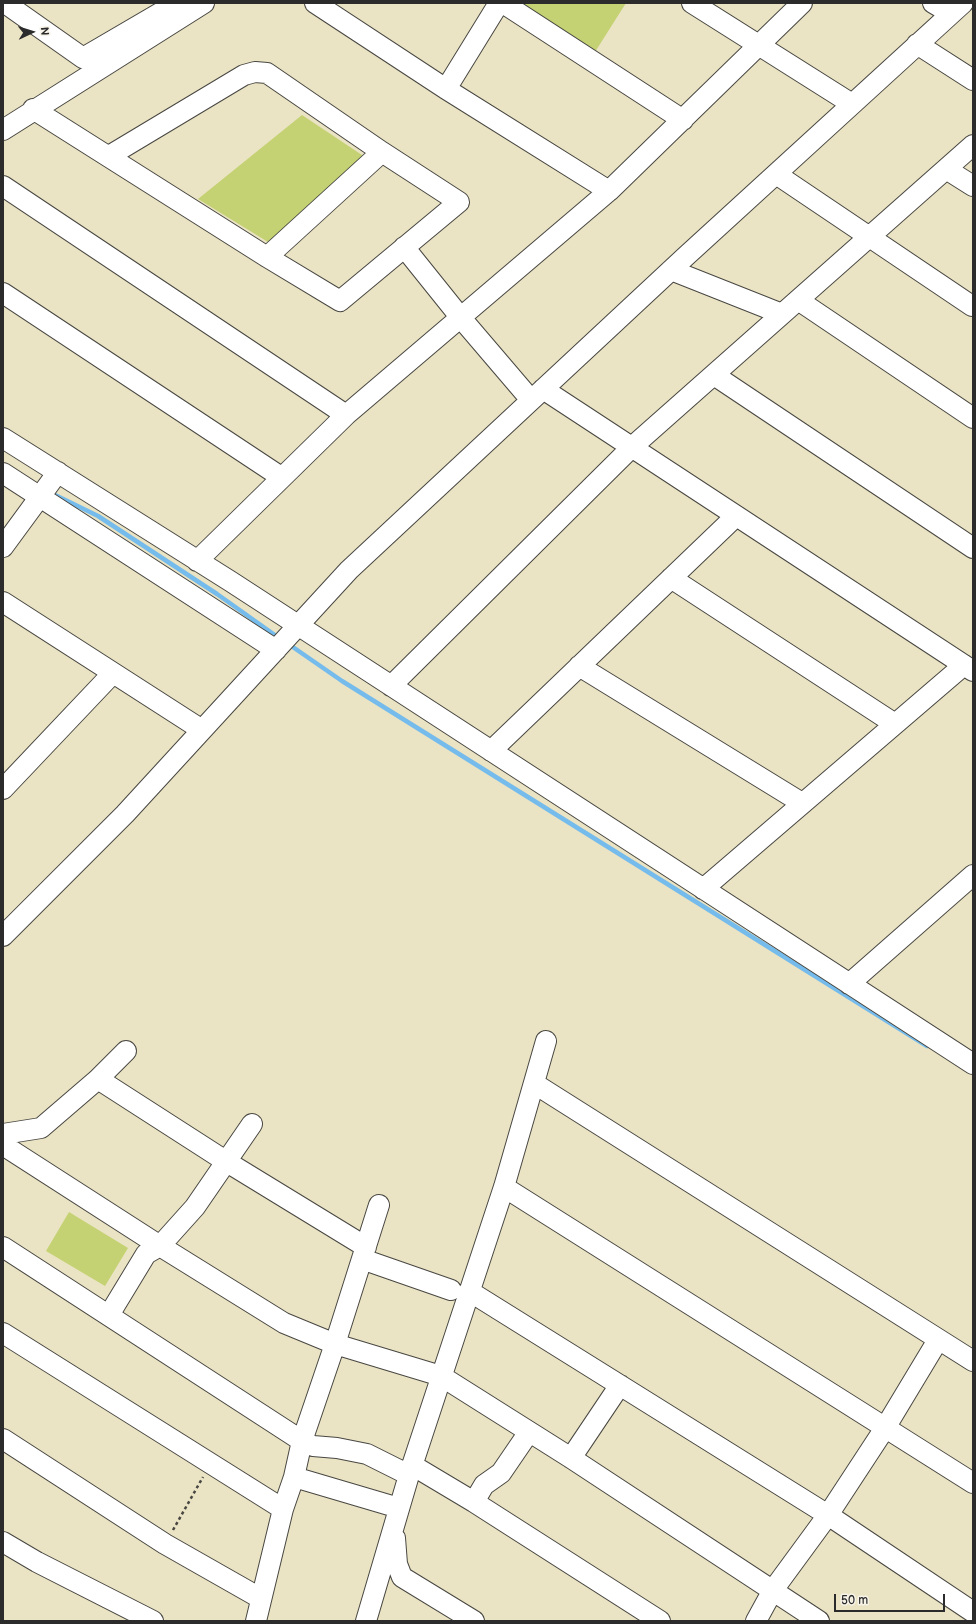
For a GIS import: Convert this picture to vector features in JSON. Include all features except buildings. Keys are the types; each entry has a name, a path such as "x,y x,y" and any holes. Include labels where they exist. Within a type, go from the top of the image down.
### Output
{"street":[{"path":"15,5 83,58 177,3"},
{"path":"3,130 33,109 204,3"},
{"path":"315,3 446,89 609,192"},
{"path":"446,89 499,3"},
{"path":"503,3 683,120"},
{"path":"692,3 852,104"},
{"path":"197,561 281,477 346,415 609,192 802,3"},
{"path":"3,936 125,814 349,570 671,270 917,44 944,5"},
{"path":"917,44 973,80"},
{"path":"33,109 267,257 340,301 459,202 382,152 267,73 255,72 244,76 109,156"},
{"path":"391,686 632,447 973,145"},
{"path":"267,257 382,152"},
{"path":"946,169 973,186"},
{"path":"776,174 972,306"},
{"path":"3,186 346,415"},
{"path":"404,247 461,318 537,395 632,447 968,668 895,724 703,889"},
{"path":"671,270 782,314"},
{"path":"3,293 281,477"},
{"path":"798,300 973,418"},
{"path":"714,375 973,548"},
{"path":"3,438 391,686 973,1064"},
{"path":"3,547 58,472"},
{"path":"3,473 276,650"},
{"path":"491,751 736,516"},
{"path":"671,578 895,724"},
{"path":"3,602 202,730"},
{"path":"579,666 802,803"},
{"path":"3,789 113,673"},
{"path":"849,984 973,874"},
{"path":"366,1621 394,1528 398,1508 441,1376 460,1291 504,1187 535,1084 546,1041"},
{"path":"3,1134 41,1128 98,1079 126,1051"},
{"path":"98,1079 364,1253 460,1291 620,1385 828,1515 973,1612"},
{"path":"535,1084 973,1361"},
{"path":"109,1315 146,1254 160,1246 195,1208 252,1124"},
{"path":"3,1145 160,1246 284,1323 335,1344 441,1376 571,1458 819,1621"},
{"path":"504,1187 973,1483"},
{"path":"256,1621 260,1598 283,1509 294,1477 302,1440 335,1344 379,1205"},
{"path":"3,1247 302,1440 313,1446 337,1448 366,1454 411,1470 474,1502 660,1621"},
{"path":"3,1333 283,1509"},
{"path":"756,1621 773,1590 828,1515 885,1428 938,1340"},
{"path":"571,1458 620,1385"},
{"path":"474,1502 484,1485 501,1473 529,1432"},
{"path":"3,1439 165,1544 260,1598"},
{"path":"294,1477 398,1508"},
{"path":"394,1528 397,1564 402,1577 470,1620"},
{"path":"3,1542 37,1562 153,1621"}],"path":[{"path":"165,1544 211,1463"}],"green space":[{"path":"519,3 626,3 595,52"},
{"path":"302,115 368,159 268,242 198,199"},
{"path":"69,1212 128,1248 105,1286 46,1251"}],"waterway":[{"path":"51,493 98,516 217,594 279,638"},
{"path":"287,643 342,681 927,1046"}]}
